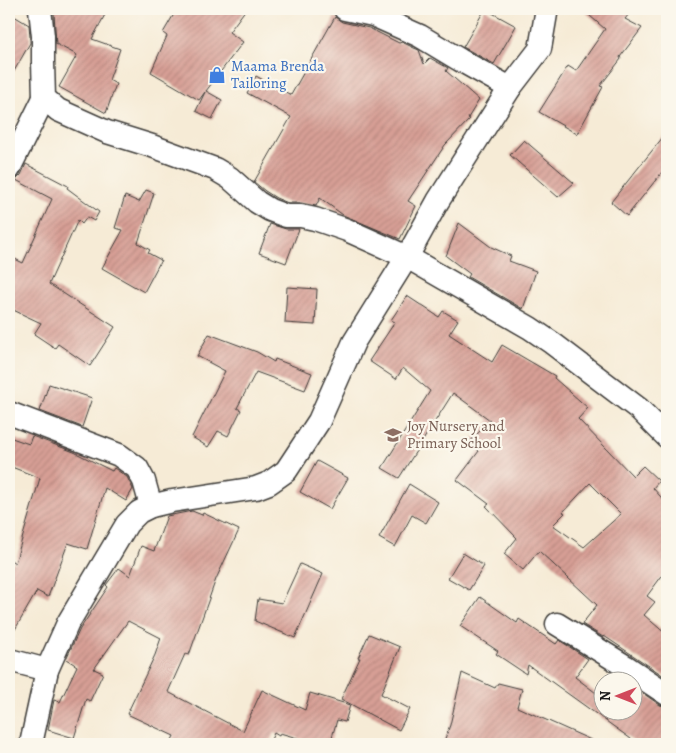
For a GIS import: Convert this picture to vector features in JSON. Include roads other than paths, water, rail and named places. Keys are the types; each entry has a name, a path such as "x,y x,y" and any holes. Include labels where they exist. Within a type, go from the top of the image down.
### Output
{"street":[{"path":"9,169 44,98 43,36 40,9"},
{"path":"345,9 373,15 420,36 510,88"},
{"path":"31,744 47,670 68,623 127,524 139,512 151,506 256,488 269,483 286,471 319,421 354,342 438,201 510,88 540,49 546,9"},
{"path":"44,98 58,110 107,132 215,169 230,178 257,202 270,210 286,216 300,216 323,222 346,230 406,257 530,328 552,343 639,409 667,437"},
{"path":"9,413 118,455 137,468 144,481 151,506"},
{"path":"557,624 667,694"},
{"path":"9,660 47,670"}],"place":[{"name":"Maama Brenda Tailoring","path":"217,75"},
{"name":"Joy Nursery and Primary School","path":"393,435"}]}
